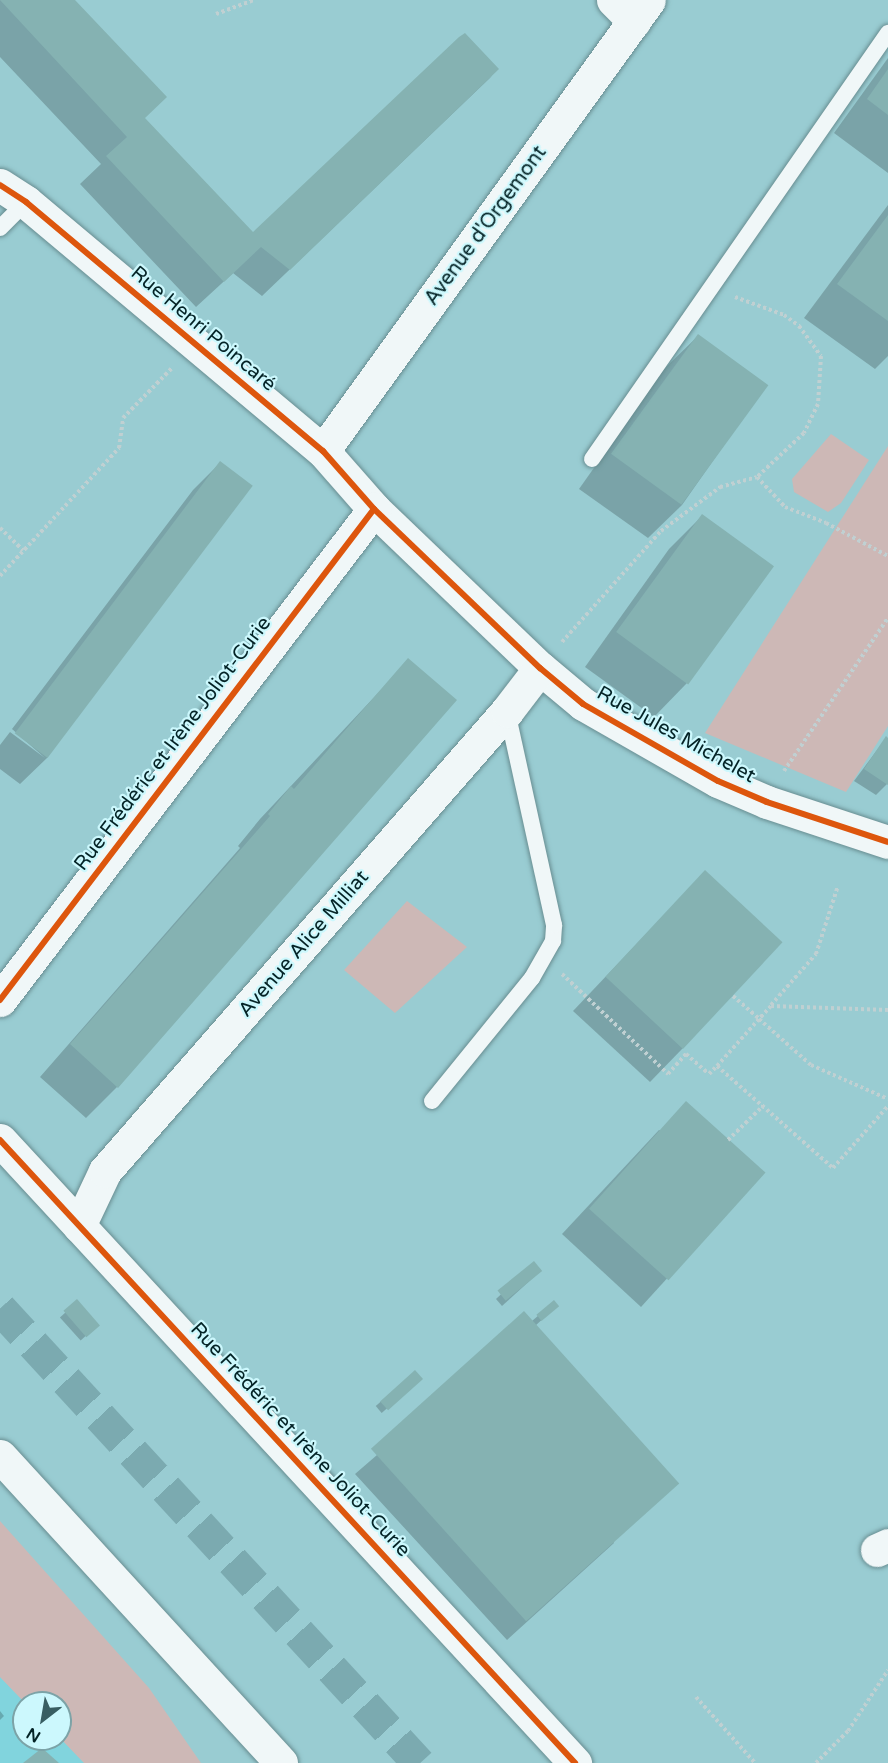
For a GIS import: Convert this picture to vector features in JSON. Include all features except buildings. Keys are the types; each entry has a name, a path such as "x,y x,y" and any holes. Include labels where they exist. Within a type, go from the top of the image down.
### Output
{"main road":[{"name":"Avenue d'Orgemont","path":"323,451 632,7"},
{"name":"Rue Henri Poincaré","path":"13,193 323,451 374,509"},
{"name":"Rue Jules Michelet","path":"374,509 540,668 584,704 650,745 766,802 888,842"},
{"name":"Rue Frédéric et Irène Joliot-Curie","path":"0,1000 374,509"},
{"name":"Avenue Alice Milliat","path":"79,1226 105,1171 507,711 540,668"},
{"name":"Rue Frédéric et Irène Joliot-Curie","path":"0,1140 575,1763"},
{"path":"0,1456 281,1763"}],"lane":[{"path":"592,459 888,33"},
{"path":"0,228 13,193"},
{"path":"432,1101 545,960 554,925 507,711"}],"path":[{"path":"216,14 254,0"},
{"path":"540,668 661,531 720,487 756,477 804,433 818,404 821,356 799,326 784,315 712,288"},
{"path":"0,576 119,448 123,418 196,345"},
{"path":"756,477 785,507 826,522 888,556"},
{"path":"0,528 23,550"},
{"path":"766,802 888,618"},
{"path":"545,960 668,1074 686,1054 710,1074 816,954 838,886"},
{"path":"733,996 811,1065 888,1099"},
{"path":"771,1006 888,1010"},
{"path":"717,1066 833,1168 888,1106"},
{"path":"728,1140 763,1106"},
{"path":"816,1763 848,1731 888,1670"},
{"path":"696,1697 755,1763"}],"shaded area":[{"path":"831,434 869,460 841,503 828,512 794,492 792,479"},
{"path":"888,446 888,726 846,792 705,733"},
{"path":"407,901 467,947 395,1013 344,970"},
{"path":"0,1521 149,1688 201,1763 84,1763 72,1750 72,1691 13,1691 0,1677"},
{"path":"0,1677 13,1691 12,1751 72,1750 84,1763 0,1763"}],"tunnel":[{"path":"0,1308 419,1763"}],"cycle path":[{"path":"0,185 26,202 323,451 374,509 540,668 583,704 718,781 767,802 888,842"},
{"path":"0,1000 374,509"},
{"path":"0,1140 575,1763"}]}
